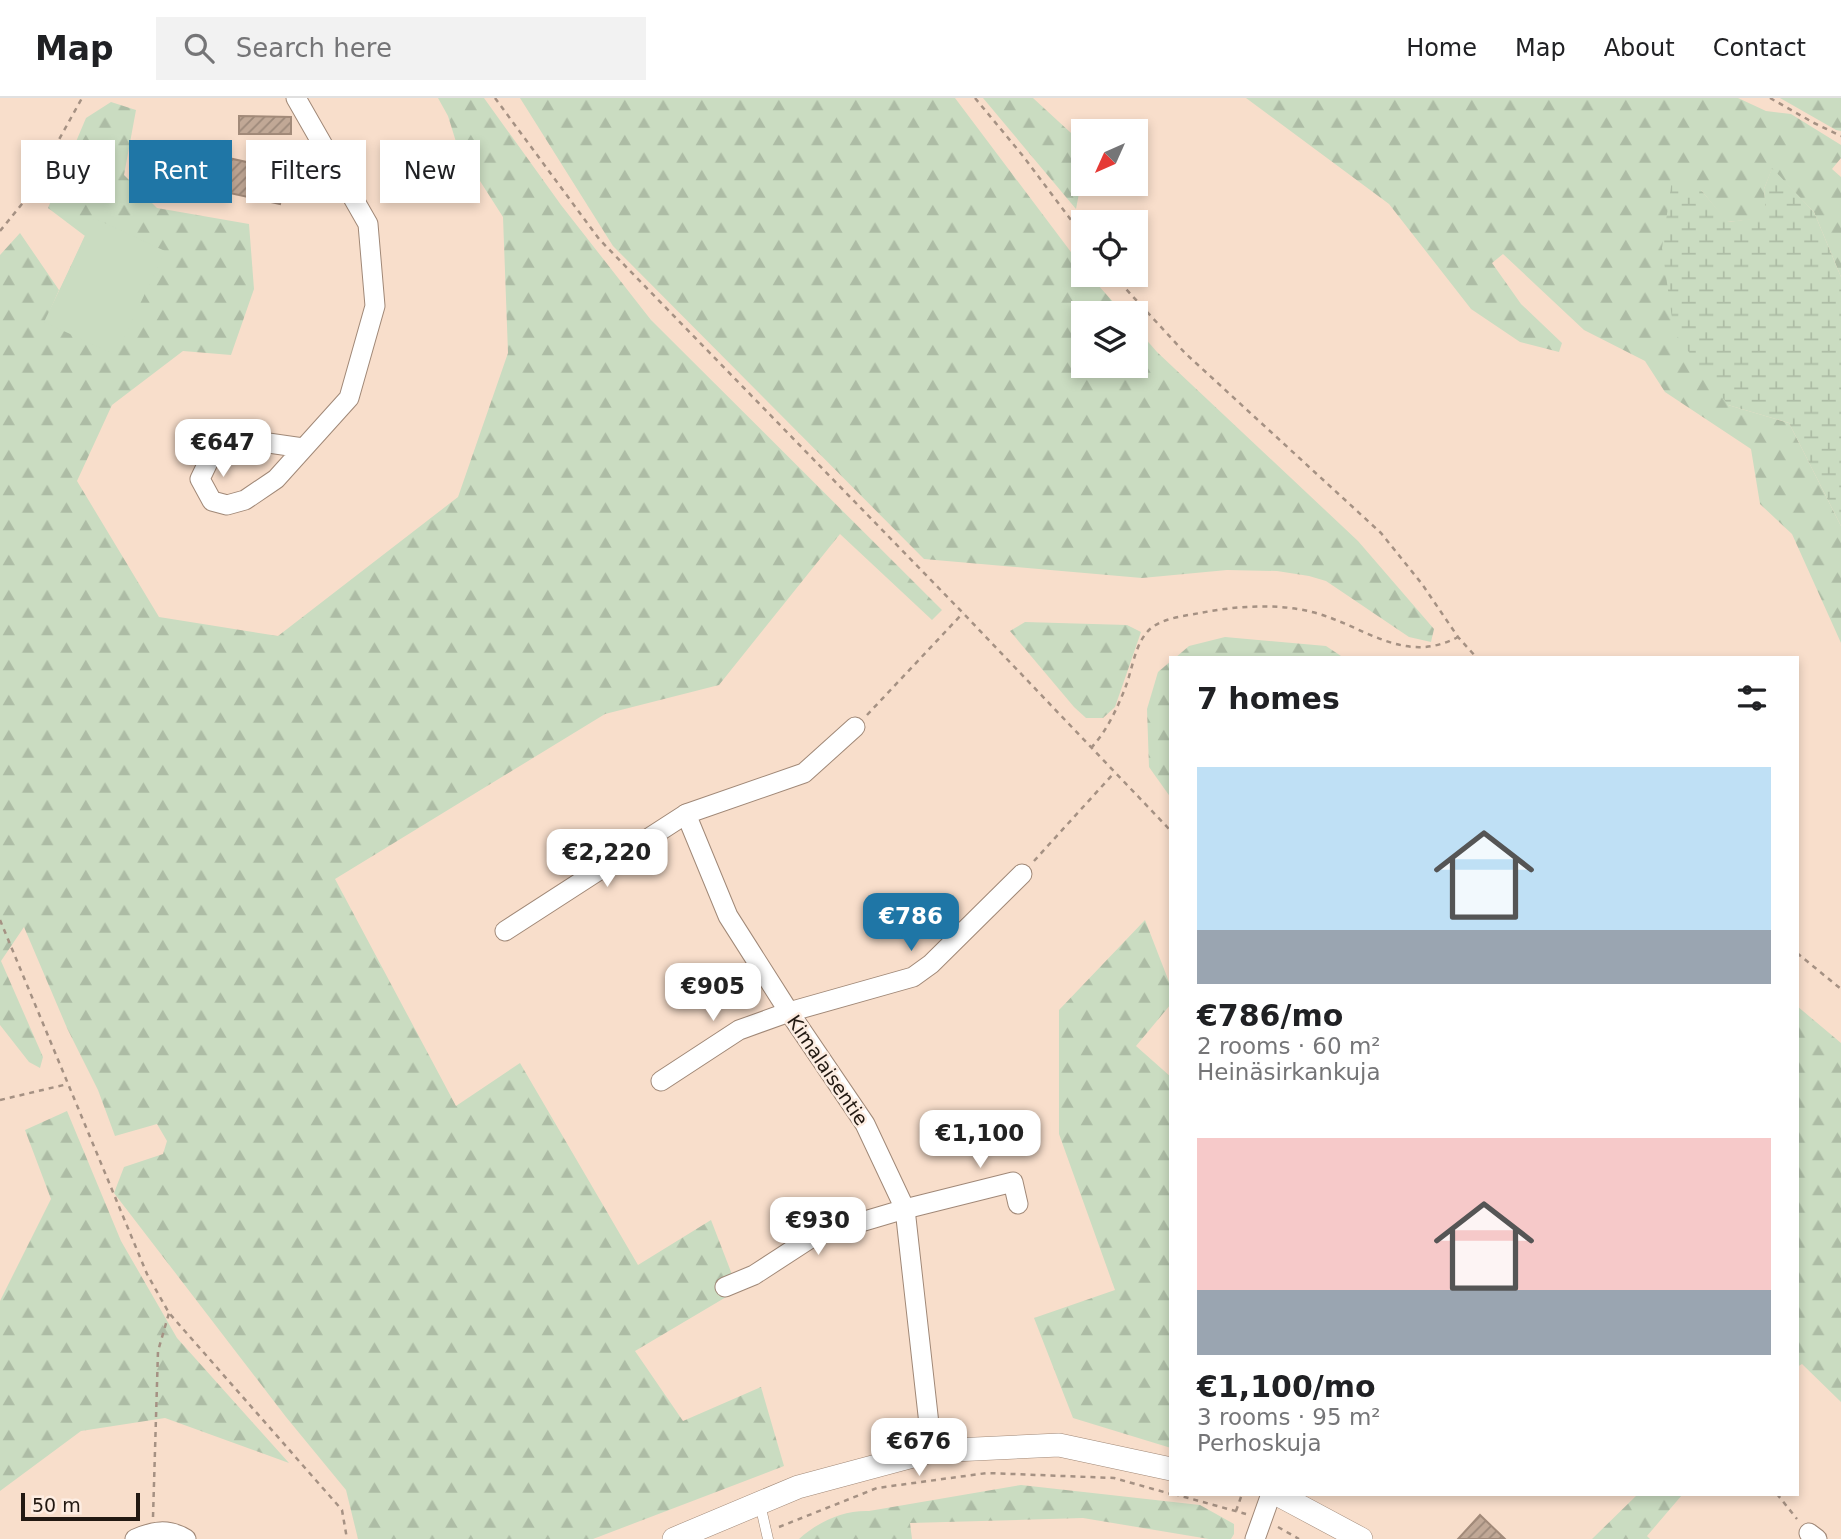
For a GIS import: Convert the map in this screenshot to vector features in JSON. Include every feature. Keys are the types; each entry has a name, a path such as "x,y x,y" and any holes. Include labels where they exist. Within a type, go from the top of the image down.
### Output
{"street":[{"path":"296,98 368,224 375,306 349,398 276,479 245,500 227,505 212,501 200,479 212,452 248,440 303,448"},
{"path":"505,931 686,814 804,773 855,727"},
{"name":"Kimalaisentie","path":"686,814 728,916 865,1124 905,1209 932,1451"},
{"path":"661,1081 739,1030 789,1012 913,977 930,964 1022,874"},
{"path":"725,1287 754,1275 814,1236 905,1209 1013,1182 1018,1204"},
{"path":"674,1539 798,1487 932,1451 1059,1445 1169,1469"},
{"path":"1255,1539 1270,1496"},
{"path":"1281,1496 1361,1539"},
{"path":"143,1535 178,1534 186,1539"}],"lane":[{"path":"760,1503 768,1536"}],"path":[{"path":"0,231 26,199 82,98"},
{"path":"495,98 600,239 964,613 1169,829"},
{"path":"975,98 1071,220"},
{"path":"1770,98 1841,136"},
{"path":"1124,287 1185,353 1381,533 1475,656"},
{"path":"1091,748 1103,734 1126,686 1142,639 1162,622 1223,608 1286,608 1312,612 1405,647 1442,645 1458,636"},
{"path":"855,727 964,613"},
{"path":"1022,874 1114,772"},
{"path":"0,920 148,1274 169,1313 342,1510 347,1539"},
{"path":"1799,955 1841,989"},
{"path":"0,1100 68,1084"},
{"path":"143,1535 158,1351 169,1313"},
{"path":"768,1536 877,1488 987,1473 1114,1478 1169,1493"},
{"path":"1180,1496 1262,1518 1299,1539"},
{"path":"1236,1511 1241,1496"},
{"path":"1779,1496 1813,1536"}],"green space":[{"path":"438,98 484,98 561,205 651,320 942,610 932,620 840,534 719,685 605,714 335,879 456,1106 520,1063 638,1265 711,1220 738,1290 635,1351 683,1421 761,1387 784,1466 593,1539 358,1539 346,1490 286,1417 114,1193 124,1167 163,1154 167,1141 157,1124 115,1136 98,1090 67,1028 24,927 1,961 43,1057 40,1068 29,1062 0,1025 0,255 20,233 59,290 45,322 85,236 48,208 50,203 115,203 115,140 77,140 86,118 111,102 136,110 124,175 129,180 129,203 152,203 157,208 249,224 254,289 231,355 183,351 112,405 77,481 159,617 278,636 458,497 508,353 503,217 480,181 480,140 455,140 448,116"},
{"path":"520,98 955,98 1071,252 1071,287 1100,287 1112,301 1071,301 1071,378 1148,378 1148,342 1358,541 1434,629 1431,642 1409,637 1326,581 1309,576 1277,571 1227,570 1142,578 924,559 613,246"},
{"path":"983,98 1033,98 1071,133 1071,196 1078,196 1076,209"},
{"path":"1246,98 1738,98 1766,111 1791,114 1841,145 1841,158 1832,169 1841,177 1841,277 1814,212 1772,169 1764,189 1767,218 1727,222 1701,190 1728,405 1789,423 1841,526 1841,643 1792,534 1760,504 1751,449 1665,392 1645,361 1584,330 1503,254 1492,263 1521,304 1562,343 1559,352 1520,342 1471,309 1389,204"},
{"path":"1780,98 1841,98 1841,131 1836,130"},
{"path":"1772,168 1814,212 1841,277 1841,526 1789,423 1728,405 1674,332 1662,248 1672,180 1701,190 1728,222 1766,217 1764,189"},
{"path":"94,218 165,251 116,355 44,322"},
{"path":"1025,622 1127,625 1141,632 1115,707 1103,718 1086,718 1074,707 1010,631"},
{"path":"1225,637 1326,646 1341,656 1177,656 1189,646"},
{"path":"1169,663 1169,795 1149,767 1147,709 1158,672"},
{"path":"1145,920 1169,982 1169,1006 1136,1046 1169,1075 1169,1447 1073,1418 1034,1318 1115,1290 1059,1134 1059,1010"},
{"path":"1799,1008 1841,1043 1841,1402 1802,1364 1799,1366"},
{"path":"67,1111 121,1241 177,1338 289,1463 165,1418 81,1431 0,1491 0,1301 51,1199 25,1130"},
{"path":"1021,1485 1200,1505 1234,1524 1234,1534 1231,1539 1209,1539 1083,1518 910,1523 912,1539 799,1539 814,1527 840,1515"},
{"path":"1636,1496 1681,1496 1647,1536 1650,1539 1592,1539"}],"building":[{"path":"239,116 291,117 291,134 239,134"},
{"path":"232,159 246,162 246,197 232,193"},
{"path":"1480,1515 1505,1539 1458,1539"}]}
